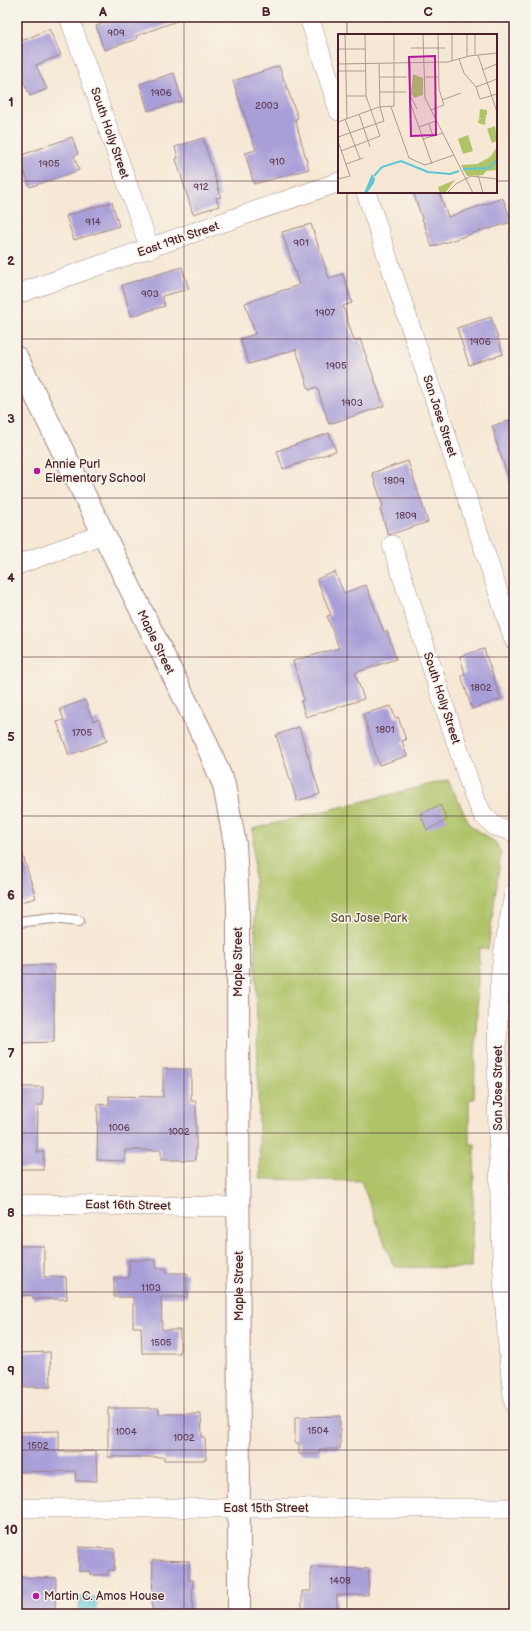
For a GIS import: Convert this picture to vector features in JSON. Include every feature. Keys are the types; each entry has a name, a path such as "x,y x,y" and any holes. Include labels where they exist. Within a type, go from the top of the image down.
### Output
{"street":[{"name":"South Holly Street","path":"69,17 150,249"},
{"path":"309,17 338,108"},
{"name":"East 19th Street","path":"17,294 338,182"},
{"name":"San Jose Street","path":"366,193 514,640"},
{"name":"Maple Street","path":"17,358 205,740 224,785 234,844 238,908 239,1614"},
{"path":"17,565 103,534"},
{"name":"South Holly Street","path":"392,545 473,794 484,815 495,826 514,832"},
{"name":"San Jose Street","path":"514,893 502,969 498,1022 497,1090 501,1235 507,1335 514,1404"},
{"name":"East 16th Street","path":"17,1204 239,1207"},
{"name":"East 15th Street","path":"17,1508 514,1508"}],"lane":[{"path":"17,922 53,918 79,921"}],"green space":[{"name":"San Jose Park","path":"448,780 470,825 496,843 501,853 488,949 479,948 474,1099 469,1099 469,1144 475,1144 471,1268 394,1267 361,1181 260,1179 253,829"}],"water":[{"path":"87,1596 97,1599 96,1614 79,1614 79,1598"}],"building":[{"path":"104,17 182,17 182,19 136,36 137,39 104,50 96,26 106,22"},
{"path":"49,29 61,55 36,65 47,89 30,96 17,67 17,43"},
{"path":"279,66 298,118 295,119 309,169 254,184 245,153 256,150 233,81"},
{"path":"174,73 182,101 148,111 140,84"},
{"path":"72,137 78,154 74,156 79,170 30,187 19,156"},
{"path":"203,138 221,197 216,198 219,206 193,214 176,159 178,158 175,147"},
{"path":"413,193 439,193 448,217 503,198 511,222 432,247"},
{"path":"112,202 119,226 74,240 66,216"},
{"path":"311,224 329,278 343,274 352,303 343,306 354,341 360,339 384,406 329,424 317,387 309,390 296,349 249,364 240,339 255,334 245,303 299,285 282,232"},
{"path":"182,267 189,289 162,296 165,306 131,316 122,285"},
{"path":"491,317 503,354 469,365 457,328"},
{"path":"514,419 514,485 511,486 492,426"},
{"path":"329,433 336,451 283,469 277,451"},
{"path":"408,461 428,522 388,535 380,508 383,506 372,473"},
{"path":"335,572 344,593 366,585 384,632 387,631 396,659 355,673 364,699 306,717 301,701 304,700 293,661 339,648 327,616 331,615 317,579"},
{"path":"484,649 501,699 472,709 461,675 465,674 460,656"},
{"path":"85,700 93,721 99,719 107,741 69,755 57,722 64,720 60,709"},
{"path":"391,706 395,718 398,717 406,740 402,741 407,756 379,765 363,714"},
{"path":"299,727 320,794 297,801 276,735"},
{"path":"440,805 447,820 427,830 420,814"},
{"path":"21,849 36,898 17,903 17,850"},
{"path":"17,965 54,965 54,1042 17,1043"},
{"path":"163,1069 191,1069 191,1101 196,1101 196,1160 161,1160 161,1150 125,1150 125,1161 97,1160 98,1104 109,1105 109,1096 163,1097"},
{"path":"17,1087 43,1087 43,1105 38,1105 37,1152 44,1152 43,1169 18,1169"},
{"path":"17,1246 44,1246 44,1277 66,1277 67,1299 33,1299 32,1295 17,1296"},
{"path":"129,1260 156,1260 156,1268 166,1268 166,1273 187,1273 187,1297 161,1297 162,1330 180,1330 180,1353 142,1353 141,1327 133,1327 133,1297 114,1297 114,1278 129,1278"},
{"path":"50,1352 51,1387 17,1387 17,1353"},
{"path":"108,1408 159,1408 159,1414 201,1414 202,1437 205,1437 206,1460 164,1460 164,1457 108,1457"},
{"path":"340,1416 340,1449 319,1449 320,1454 299,1454 299,1443 295,1443 295,1417"},
{"path":"59,1431 59,1452 96,1451 97,1481 76,1481 75,1471 17,1472 17,1432"},
{"path":"79,1547 115,1549 114,1570 108,1570 108,1575 90,1575 90,1571 79,1571"},
{"path":"153,1560 189,1561 189,1580 193,1580 192,1614 152,1614"},
{"path":"311,1567 369,1569 368,1595 337,1595 337,1611 302,1610 302,1591 311,1591"},
{"name":"Martin C. Amos House","path":"17,1577 56,1578 55,1614 17,1614"}],"place":[{"name":"Annie Purl Elementary School","path":"37,471"},
{"name":"Martin C. Amos House","path":"36,1596"}]}
